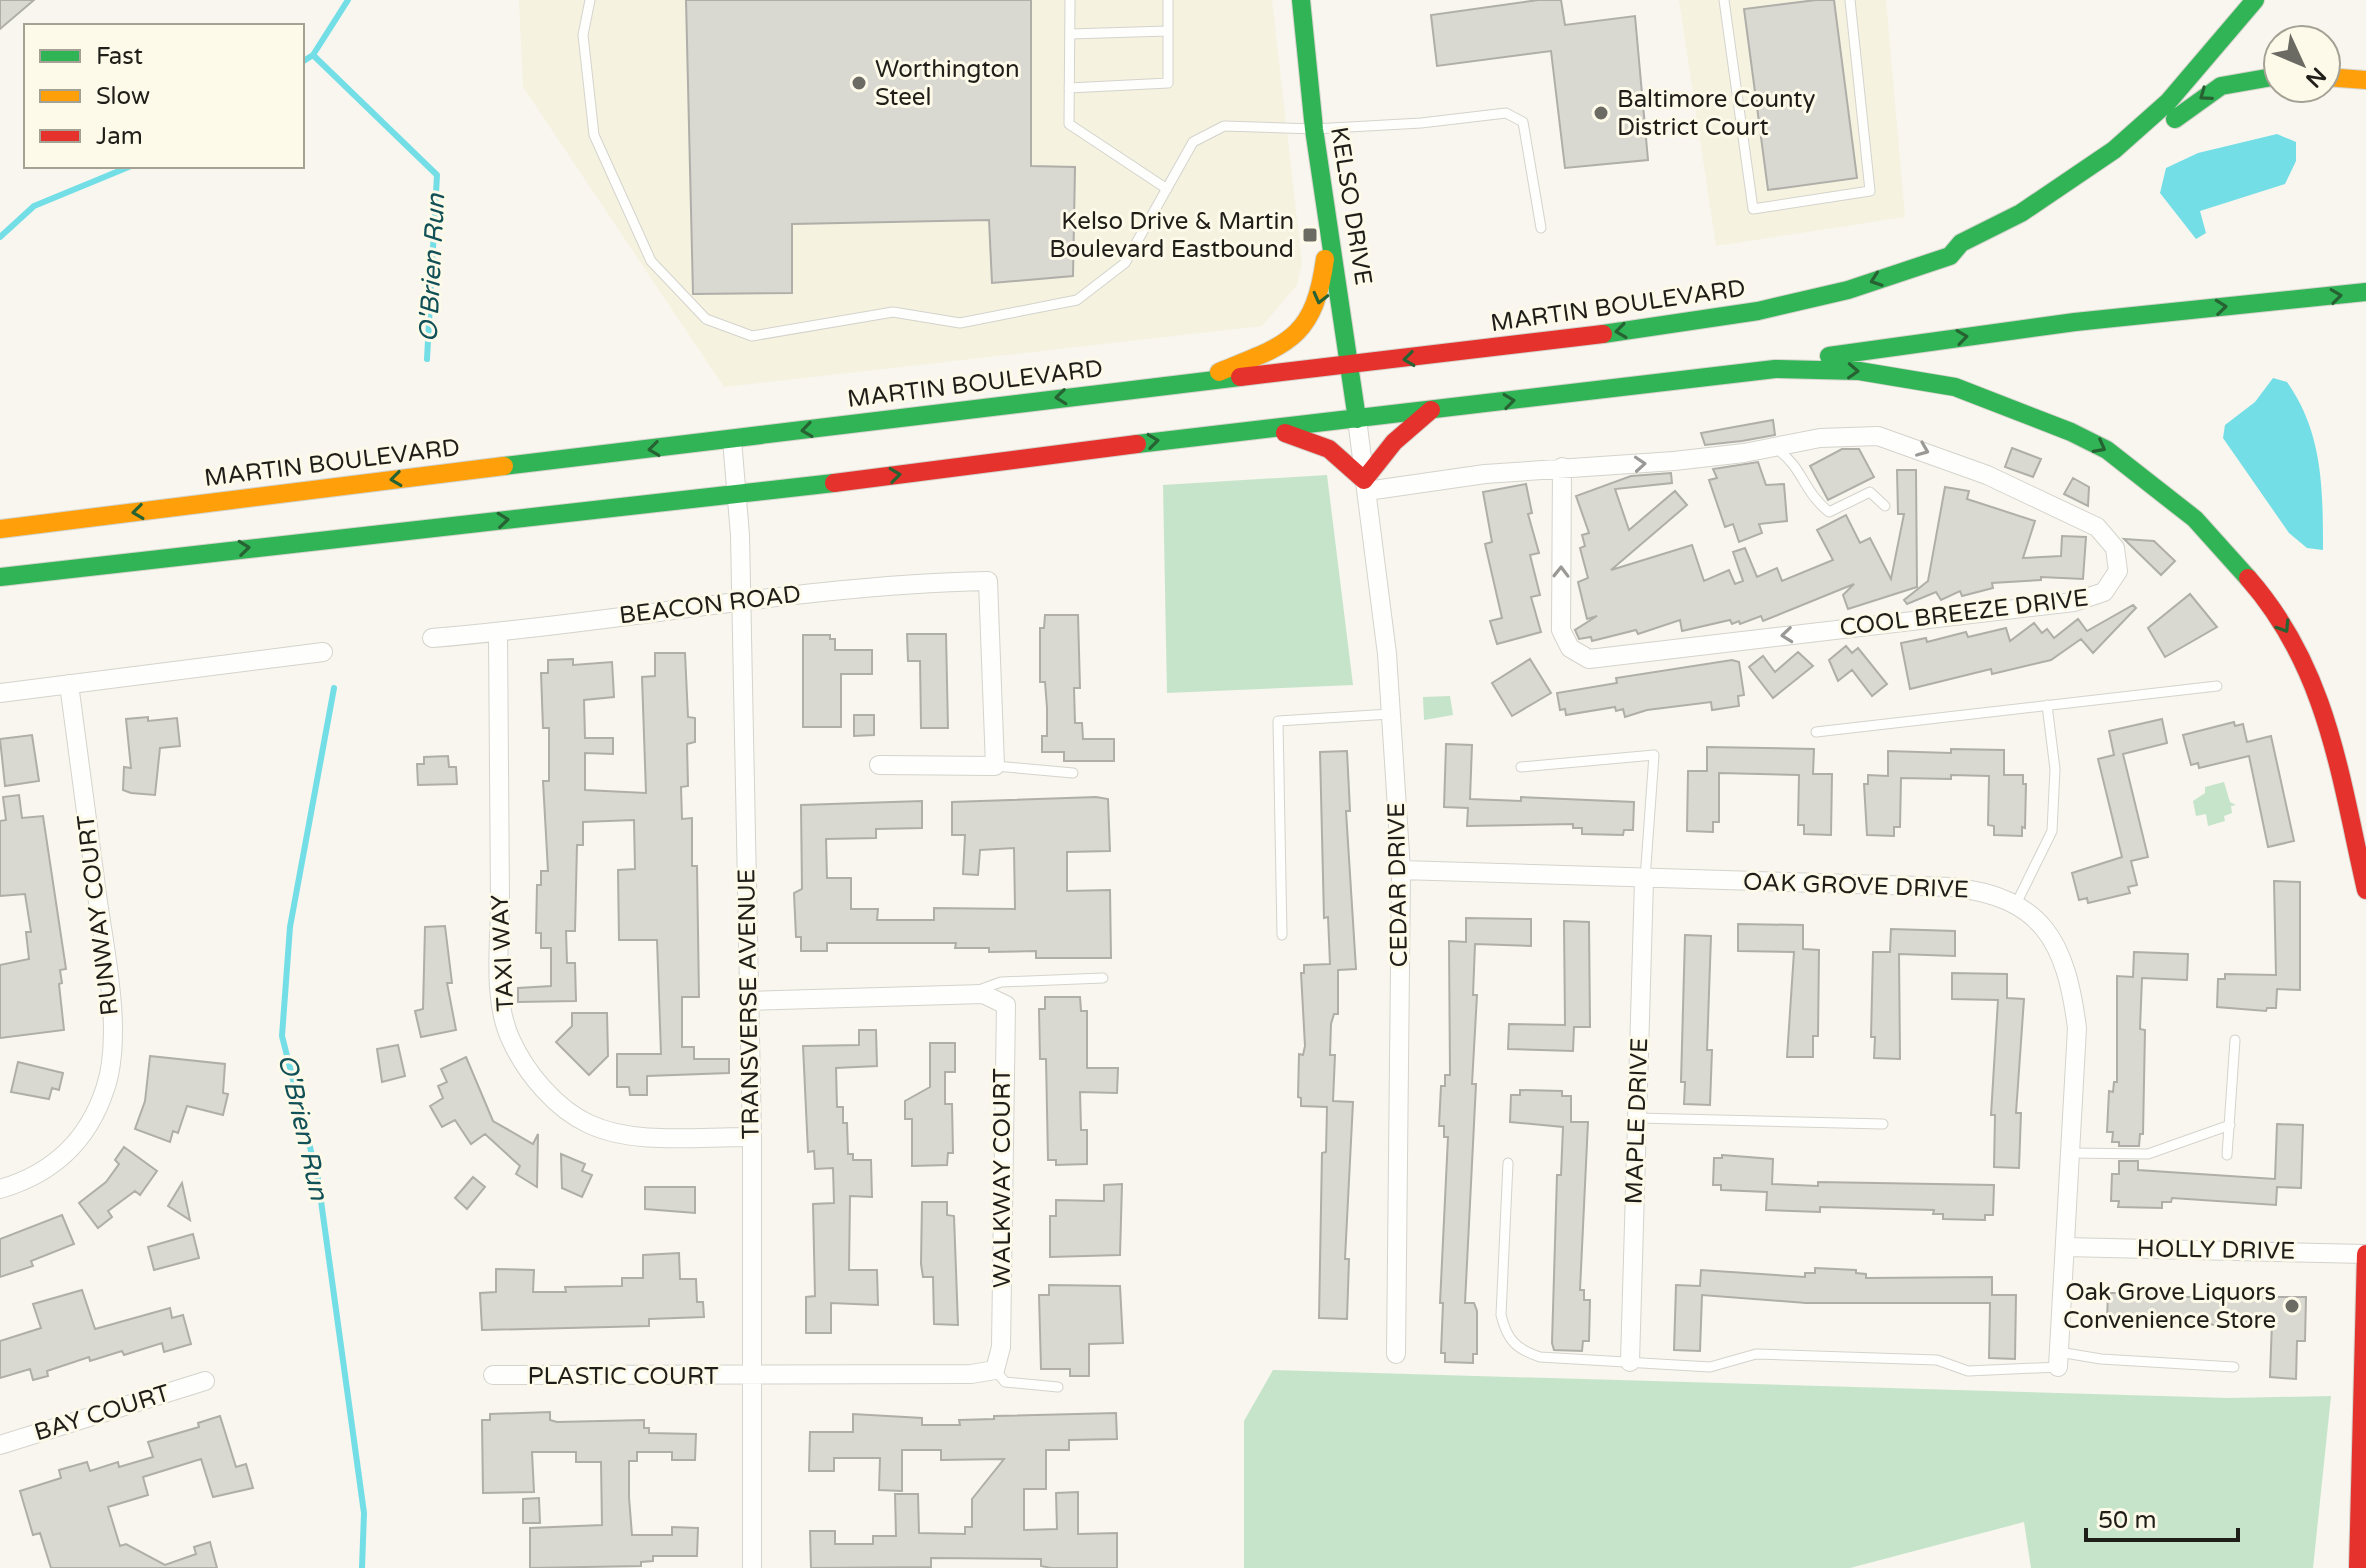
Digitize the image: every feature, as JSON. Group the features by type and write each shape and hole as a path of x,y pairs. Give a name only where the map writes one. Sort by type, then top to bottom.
{"main road":[{"name":"KELSO DRIVE","path":"1301,0 1314,129 1357,419"},
{"path":"1950,256 1961,243 2021,213 2114,150 2168,102 2255,0"},
{"path":"1950,256 2034,219 2080,191 2221,84 2234,79 2262,77"},
{"path":"2342,78 2366,80"},
{"path":"1194,382 1276,348 1307,326 1322,295 1329,221"},
{"name":"MARTIN BOULEVARD","path":"0,529 1194,382 1518,346 1758,311 1848,290 1950,256"},
{"path":"1775,369 1815,358 2075,322 2366,292"},
{"path":"0,577 736,496 1195,436 1775,369 1859,371 1955,387 2034,417 2107,450 2195,519 2266,599 2306,664 2322,702 2366,890"},
{"path":"1264,430 1300,435 1333,449 1366,486 1376,459 1392,441 1431,410"},
{"path":"2358,1568 2366,1254"}],"street":[{"name":"CEDAR DRIVE","path":"1357,419 1387,654 1401,870 1396,1354"},
{"name":"COOL BREEZE DRIVE","path":"1366,486 1562,467 1674,461 1855,434 1898,440 1987,475 2097,527 2115,548 2118,571 2104,592 2074,602 1589,659 1570,648 1561,630 1562,467"},
{"name":"TRANSVERSE AVENUE","path":"732,440 740,535 752,1137 752,1568"},
{"name":"BEACON ROAD","path":"432,638 498,633 740,599 988,581 995,766"},
{"name":"TAXI WAY","path":"498,633 500,954 502,1007 510,1039 550,1095 585,1122 603,1130 629,1135 752,1137"},
{"path":"0,693 323,652"},
{"name":"RUNWAY COURT","path":"0,1189 19,1184 64,1157 93,1119 107,1086 111,1036 107,960 69,684"},
{"path":"879,765 995,766"},
{"name":"OAK GROVE DRIVE","path":"1401,870 1644,880 1951,887 2002,896 2016,904 2050,936 2072,988 2077,1028 2058,1360"},
{"name":"MAPLE DRIVE","path":"1630,1362 1644,880"},
{"name":"WALKWAY COURT","path":"748,1001 983,994 1006,1005 1001,1347 995,1370"},
{"name":"HOLLY DRIVE","path":"2065,1247 2366,1254"},
{"path":"754,1376 971,1374 995,1370"},
{"name":"PLASTIC COURT","path":"493,1375 754,1376"},
{"name":"BAY COURT","path":"0,1445 205,1381"}],"lane":[{"path":"590,0 583,35 594,135 651,261 706,319 752,336 893,312 960,323 1077,300 1125,263 1193,142 1224,126 1314,129 1421,123 1506,113 1523,122 1541,228"},
{"path":"1070,0 1069,124 1167,189"},
{"path":"1069,88 1168,83 1168,0"},
{"path":"1724,0 1753,209 1870,191 1850,0"},
{"path":"1070,34 1168,31"},
{"path":"1774,447 1794,462 1810,497 1829,512 1870,492 1885,506"},
{"path":"1816,732 2217,686"},
{"path":"2016,904 2052,831 2055,769 2047,705"},
{"path":"1282,935 1278,721 1390,714"},
{"path":"1521,767 1654,755 1644,880"},
{"path":"995,766 1073,773"},
{"path":"964,995 1001,982 1103,978"},
{"path":"2227,1155 2235,1040"},
{"path":"1638,1118 1883,1124"},
{"path":"2071,1153 2148,1154 2230,1125"},
{"path":"1508,1163 1501,1315 1506,1334 1519,1350 1540,1357 1710,1367 1756,1354 1937,1360 1968,1371 2058,1360 2101,1359 2234,1367"},
{"path":"995,1370 1005,1382 1058,1387"}],"shaded area":[{"path":"519,0 1272,0 1302,263 1297,285 1262,326 724,387 523,87"},
{"path":"1679,0 1886,0 1905,217 1716,246"}],"green space":[{"path":"1327,475 1353,685 1167,693 1163,485"},
{"path":"1450,696 1453,715 1424,720 1423,697"},
{"path":"2224,782 2230,802 2236,805 2231,806 2232,813 2224,816 2225,821 2208,826 2206,814 2196,816 2193,801 2205,793 2205,787"},
{"path":"1273,1370 2229,1398 2331,1396 2313,1568 2031,1568 2024,1522 1850,1568 1244,1568 1244,1421"}],"water":[{"path":"2277,134 2296,142 2296,161 2285,184 2200,211 2206,233 2196,239 2160,193 2166,168 2198,153"},
{"path":"2273,378 2287,382 2299,401 2314,441 2321,483 2323,550 2307,548 2289,533 2223,438 2225,425 2255,402"}],"building":[{"path":"0,0 34,0 0,29"},
{"name":"Worthington Steel","path":"686,0 1031,0 1031,166 1075,167 1073,276 992,283 989,220 792,224 792,293 693,294"},
{"name":"Baltimore County District Court","path":"1538,0 1561,0 1565,25 1635,16 1648,160 1565,168 1551,51 1437,66 1431,15"},
{"path":"1834,0 1857,178 1768,190 1744,9"},
{"path":"1773,420 1775,435 1742,441 1705,445 1701,433"},
{"path":"2012,448 2041,459 2033,477 2005,467"},
{"path":"1842,449 1859,449 1874,477 1828,500 1810,466"},
{"path":"1758,462 1766,485 1784,484 1787,521 1759,524 1762,533 1739,542 1733,524 1725,527 1709,480 1717,478 1713,469"},
{"path":"1897,470 1916,470 1917,587 1848,609 1843,595 1854,584 1763,621 1761,616 1740,624 1739,621 1732,624 1730,620 1682,631 1680,620 1638,634 1636,630 1592,641 1591,637 1579,639 1575,630 1597,616 1587,619 1578,582 1588,578 1580,548 1585,546 1582,535 1589,533 1576,496 1631,476 1671,473 1672,483 1615,489 1629,530 1675,491 1687,505 1611,570 1692,545 1704,581 1729,570 1735,584 1743,581 1733,552 1745,548 1757,577 1777,568 1782,581 1833,560 1817,530 1846,515 1860,543 1870,538 1891,579 1904,514 1898,514"},
{"path":"2073,478 2089,487 2088,506 2064,494"},
{"path":"1526,484 1532,513 1528,514 1539,553 1530,555 1540,595 1531,597 1541,632 1497,644 1490,621 1502,618 1485,544 1492,542 1483,492"},
{"path":"1945,487 1969,491 1967,499 2035,521 2023,558 2061,556 2062,536 2086,537 2083,579 2041,577 2041,580 1992,583 1993,588 1962,596 1960,591 1941,600 1936,592 1907,604 1904,600 1928,581"},
{"path":"2124,539 2154,541 2175,561 2161,575"},
{"path":"2190,594 2217,627 2165,657 2148,628"},
{"path":"2133,605 2136,608 2093,653 2081,639 2051,660 1992,674 1991,669 1910,689 1901,643 1926,638 1927,642 1966,632 1968,637 2006,628 2010,641 2034,623 2042,633 2047,629 2054,638 2078,619 2087,631"},
{"path":"1045,615 1078,615 1080,688 1074,688 1075,723 1082,723 1083,739 1114,739 1114,761 1064,761 1064,752 1042,752 1042,736 1047,736 1047,708 1045,682 1040,682 1040,628 1044,628"},
{"path":"907,634 946,634 948,728 921,728 920,661 908,661"},
{"path":"803,635 830,635 830,639 835,639 835,650 872,650 872,674 841,674 841,727 803,727"},
{"path":"1846,646 1852,653 1858,648 1887,684 1872,696 1852,670 1838,681 1829,660"},
{"path":"1798,652 1813,666 1773,698 1749,667 1763,656 1775,672"},
{"path":"655,653 685,653 688,717 695,718 695,742 687,744 688,786 681,787 682,819 692,818 692,866 697,866 699,997 682,997 682,1047 694,1047 694,1059 729,1059 729,1073 647,1076 647,1095 630,1095 629,1087 617,1087 617,1054 661,1054 657,940 619,940 618,870 635,869 634,820 583,822 583,845 577,845 575,931 566,931 567,963 575,963 576,1001 518,1002 518,988 551,986 551,948 541,948 541,933 536,933 537,885 541,885 541,871 548,871 543,781 549,781 549,728 543,728 541,673 548,673 548,660 573,659 573,665 612,662 614,697 584,700 585,738 613,738 613,754 585,753 585,790 646,793 642,677 655,676"},
{"path":"1530,659 1551,693 1512,716 1492,683"},
{"path":"1732,660 1739,662 1744,695 1738,696 1739,706 1712,710 1711,702 1647,710 1625,717 1623,709 1616,711 1615,707 1566,715 1565,709 1560,710 1557,693 1617,683 1616,678"},
{"path":"854,715 874,715 874,735 854,736"},
{"path":"148,717 148,721 177,718 180,746 160,748 155,795 123,790 124,767 131,768 126,719"},
{"path":"2162,719 2167,743 2123,754 2148,857 2131,861 2137,885 2128,887 2130,893 2088,903 2087,898 2079,900 2072,873 2122,857 2098,759 2114,755 2109,731"},
{"path":"2234,722 2235,726 2243,724 2247,742 2271,736 2294,841 2268,847 2249,756 2199,768 2198,763 2191,765 2183,735"},
{"path":"32,735 39,781 5,786 0,739"},
{"path":"1446,744 1472,745 1470,799 1521,801 1521,797 1634,802 1633,830 1624,830 1623,835 1582,834 1582,828 1573,828 1573,824 1467,826 1468,808 1444,807"},
{"path":"1707,747 1814,749 1813,774 1832,774 1831,835 1804,834 1804,825 1798,825 1799,775 1719,773 1719,822 1713,822 1713,832 1687,831 1688,771 1707,771"},
{"path":"1951,749 2004,750 2004,775 2023,775 2023,784 2026,784 2022,836 1994,835 1994,826 1988,825 1989,776 1951,775 1951,779 1901,778 1900,827 1894,827 1894,836 1867,835 1864,784 1868,784 1868,775 1888,776 1888,751 1951,753"},
{"path":"1347,751 1350,811 1346,811 1356,969 1338,970 1338,1014 1334,1014 1331,1024 1330,1055 1335,1055 1333,1101 1353,1102 1345,1259 1349,1259 1347,1319 1319,1318 1322,1153 1326,1152 1327,1107 1301,1106 1301,1098 1298,1097 1299,1054 1303,1055 1305,1046 1301,973 1304,973 1304,965 1330,964 1328,917 1324,918 1320,752"},
{"path":"448,756 449,767 456,767 457,784 418,785 417,764 424,764 424,757"},
{"path":"19,795 22,818 43,816 66,969 60,970 62,983 59,984 64,1030 0,1038 0,965 29,959 26,932 31,932 25,894 0,896 0,821 6,820 3,797"},
{"path":"1108,799 1110,851 1067,852 1067,891 1110,890 1111,958 1036,958 1036,951 989,952 989,948 955,948 956,943 827,943 827,951 801,951 801,937 796,937 794,893 802,889 801,805 922,801 922,828 876,829 876,838 826,839 827,878 851,878 851,909 878,909 877,920 934,920 934,908 1015,909 1014,848 980,850 978,875 963,874 965,835 952,835 952,802"},
{"path":"2274,881 2300,882 2300,990 2277,989 2276,1008 2267,1008 2266,1011 2217,1007 2218,979 2225,979 2225,974 2276,975"},
{"path":"1466,918 1531,919 1531,946 1475,944 1473,995 1477,995 1472,1084 1476,1084 1465,1303 1474,1303 1477,1311 1477,1354 1473,1354 1473,1363 1445,1362 1445,1353 1441,1353 1443,1303 1440,1303 1448,1137 1444,1137 1444,1126 1439,1126 1441,1086 1445,1086 1445,1075 1450,1075 1449,941 1466,942"},
{"path":"1564,921 1589,922 1590,1027 1574,1027 1573,1051 1508,1049 1509,1024 1565,1025"},
{"path":"1738,924 1803,925 1803,949 1819,950 1818,1036 1813,1036 1813,1057 1787,1057 1794,952 1738,951"},
{"path":"445,926 452,983 447,983 456,1030 421,1037 415,1011 423,1009 425,927"},
{"path":"1891,929 1955,931 1955,956 1899,954 1900,1059 1874,1058 1875,1037 1871,1037 1873,952 1890,952"},
{"path":"1685,935 1711,936 1707,1050 1712,1050 1710,1105 1684,1104 1685,1082 1681,1082"},
{"path":"2134,952 2188,954 2187,980 2142,978 2140,1029 2145,1030 2143,1134 2140,1134 2139,1146 2119,1146 2119,1142 2112,1142 2113,1132 2107,1132 2109,1091 2113,1092 2114,1082 2117,1082 2117,976 2133,977"},
{"path":"1952,973 2007,974 2007,998 2024,999 2016,1113 2021,1113 2019,1168 1994,1167 1995,1115 1991,1115 1998,1000 1952,999"},
{"path":"1045,997 1080,997 1081,1011 1087,1011 1087,1068 1118,1068 1117,1093 1080,1092 1081,1130 1087,1130 1087,1164 1056,1165 1056,1160 1048,1160 1046,1059 1040,1059 1039,1009 1045,1009"},
{"path":"572,1013 607,1013 608,1056 589,1075 556,1042 572,1026"},
{"path":"859,1030 876,1030 877,1066 836,1068 837,1107 843,1107 843,1123 847,1123 848,1154 853,1154 853,1160 871,1160 872,1197 850,1196 849,1270 877,1270 878,1305 831,1303 831,1333 806,1333 806,1297 815,1296 813,1204 834,1203 833,1168 815,1169 814,1151 808,1152 803,1046 859,1045"},
{"path":"930,1043 955,1043 955,1072 945,1072 945,1104 952,1104 953,1153 948,1153 947,1165 912,1166 912,1119 905,1119 905,1101 930,1087"},
{"path":"398,1045 405,1076 382,1082 377,1049"},
{"path":"150,1056 225,1064 223,1093 228,1094 223,1115 187,1106 178,1133 173,1131 170,1142 135,1129 145,1101"},
{"path":"466,1057 493,1121 533,1144 538,1134 537,1187 516,1174 520,1166 485,1134 471,1144 455,1120 442,1127 430,1106 443,1098 438,1086 447,1082 441,1069"},
{"path":"18,1062 63,1073 59,1090 52,1088 49,1099 11,1092"},
{"path":"1520,1090 1562,1091 1562,1096 1571,1096 1571,1122 1588,1122 1580,1290 1584,1290 1584,1300 1590,1300 1589,1341 1583,1341 1582,1351 1554,1350 1552,1343 1557,1175 1561,1175 1563,1127 1510,1122 1511,1095 1520,1095"},
{"path":"2277,1124 2303,1125 2301,1188 2277,1187 2276,1205 2172,1198 2171,1202 2162,1202 2162,1208 2118,1207 2119,1201 2111,1201 2112,1174 2119,1174 2119,1161 2138,1161 2138,1170 2275,1179"},
{"path":"124,1147 157,1171 140,1195 135,1191 108,1211 112,1217 98,1228 79,1203 106,1182 119,1164 115,1160"},
{"path":"561,1154 585,1164 582,1171 592,1175 582,1197 562,1188"},
{"path":"1722,1155 1773,1159 1772,1184 1994,1185 1993,1215 1985,1215 1985,1220 1943,1219 1943,1214 1933,1214 1934,1210 1820,1207 1820,1212 1766,1210 1767,1192 1721,1190 1721,1185 1713,1185 1714,1158 1722,1158"},
{"path":"473,1177 485,1187 467,1209 455,1198"},
{"path":"182,1183 190,1220 168,1206"},
{"path":"1122,1184 1120,1255 1050,1257 1050,1216 1056,1216 1056,1200 1104,1201 1104,1185"},
{"path":"645,1187 695,1187 695,1213 645,1209"},
{"path":"922,1202 947,1202 947,1215 954,1216 958,1325 934,1324 933,1277 923,1277 921,1264"},
{"path":"62,1215 74,1244 31,1261 33,1266 0,1277 0,1239"},
{"path":"193,1234 199,1258 154,1270 148,1247"},
{"path":"679,1253 680,1279 696,1279 697,1302 703,1302 704,1317 649,1319 649,1326 482,1330 480,1293 496,1292 496,1269 534,1270 533,1292 566,1292 565,1287 622,1286 622,1278 643,1278 643,1255"},
{"path":"1815,1268 1856,1270 1856,1273 1866,1274 1866,1278 1992,1277 1992,1295 2016,1295 2015,1359 1989,1358 1990,1303 1806,1303 1702,1295 1700,1351 1674,1350 1676,1285 1700,1286 1701,1270 1805,1277 1805,1273 1815,1273"},
{"path":"1049,1285 1120,1286 1123,1343 1089,1344 1089,1376 1070,1376 1070,1369 1041,1369 1039,1295 1049,1295"},
{"path":"2117,1288 2159,1289 2159,1294 2168,1294 2168,1297 2306,1297 2305,1341 2297,1341 2296,1379 2270,1377 2272,1322 2221,1321 2221,1325 2107,1320 2108,1293 2117,1293"},
{"path":"82,1290 95,1329 170,1308 172,1318 183,1315 191,1344 164,1352 162,1343 124,1355 122,1351 90,1361 89,1357 47,1371 48,1376 33,1380 30,1369 0,1378 0,1341 41,1328 33,1304"},
{"path":"550,1412 550,1420 557,1422 644,1420 644,1428 649,1428 649,1433 696,1434 695,1460 672,1460 672,1452 637,1452 637,1461 629,1461 629,1497 632,1535 672,1535 672,1527 698,1528 697,1556 653,1556 653,1561 641,1562 641,1566 530,1568 530,1528 602,1525 601,1462 576,1462 576,1452 532,1452 534,1492 483,1493 482,1420 490,1420 490,1414"},
{"path":"1116,1413 1117,1439 1069,1440 1069,1450 1046,1450 1046,1489 1024,1489 1024,1530 1057,1529 1056,1493 1078,1492 1078,1534 1117,1533 1117,1568 1051,1568 1041,1566 1041,1559 931,1558 931,1567 811,1568 810,1531 835,1531 835,1544 873,1544 873,1536 896,1536 895,1494 918,1494 919,1533 965,1534 965,1527 972,1527 972,1499 1004,1459 941,1460 941,1450 902,1450 902,1491 879,1490 880,1458 834,1458 834,1471 809,1471 810,1432 853,1432 853,1414 922,1418 922,1425 960,1425 959,1420 994,1419 994,1416"},
{"path":"220,1416 236,1467 246,1464 253,1488 213,1497 201,1459 143,1477 148,1495 108,1507 120,1546 126,1544 165,1565 196,1554 194,1547 210,1542 217,1568 51,1568 40,1533 33,1535 20,1491 61,1478 59,1470 87,1462 90,1471 118,1462 119,1467 153,1457 148,1442 199,1427 198,1423"},
{"path":"539,1498 540,1523 523,1523 523,1499"}],"waterway":[{"name":"O'Brien Run","path":"348,0 313,55 437,175 427,359"},
{"path":"304,61 313,55"},
{"path":"0,237 34,206 126,168"},
{"name":"O'Brien Run","path":"334,688 290,927 282,1036 318,1179 364,1513 362,1568"}],"traffic: fast":[{"path":"1301,0 1314,129 1357,419"},
{"path":"1950,256 1961,243 2021,213 2114,150 2168,102 2255,0"},
{"path":"2175,119 2221,86 2262,79"},
{"path":"1603,334 1758,311 1848,290 1950,256"},
{"path":"1829,356 2075,322 2366,292"},
{"path":"1137,444 1775,369"},
{"path":"1775,369 1859,371 1955,387 2071,432 2107,450 2195,519 2248,578"},
{"path":"504,466 1240,377"},
{"path":"0,577 834,483"}],"traffic: slow":[{"path":"2342,78 2366,80"},
{"path":"1219,372 1263,354 1294,335 1314,306 1325,259"},
{"path":"0,529 504,466"}],"traffic: jam":[{"path":"1240,377 1603,334"},
{"path":"1285,433 1329,449 1364,480 1394,442 1431,410"},
{"path":"834,483 1137,444"},
{"path":"2248,578 2297,649 2314,687 2338,766 2366,890"},
{"path":"2358,1568 2366,1254"}],"place":[{"name":"Worthington Steel","path":"859,83"},
{"name":"Baltimore County District Court","path":"1601,113"},
{"name":"Kelso Drive & Martin Boulevard Eastbound","path":"1310,235"},
{"name":"Oak Grove Liquors Convenience Store","path":"2292,1306"}]}
